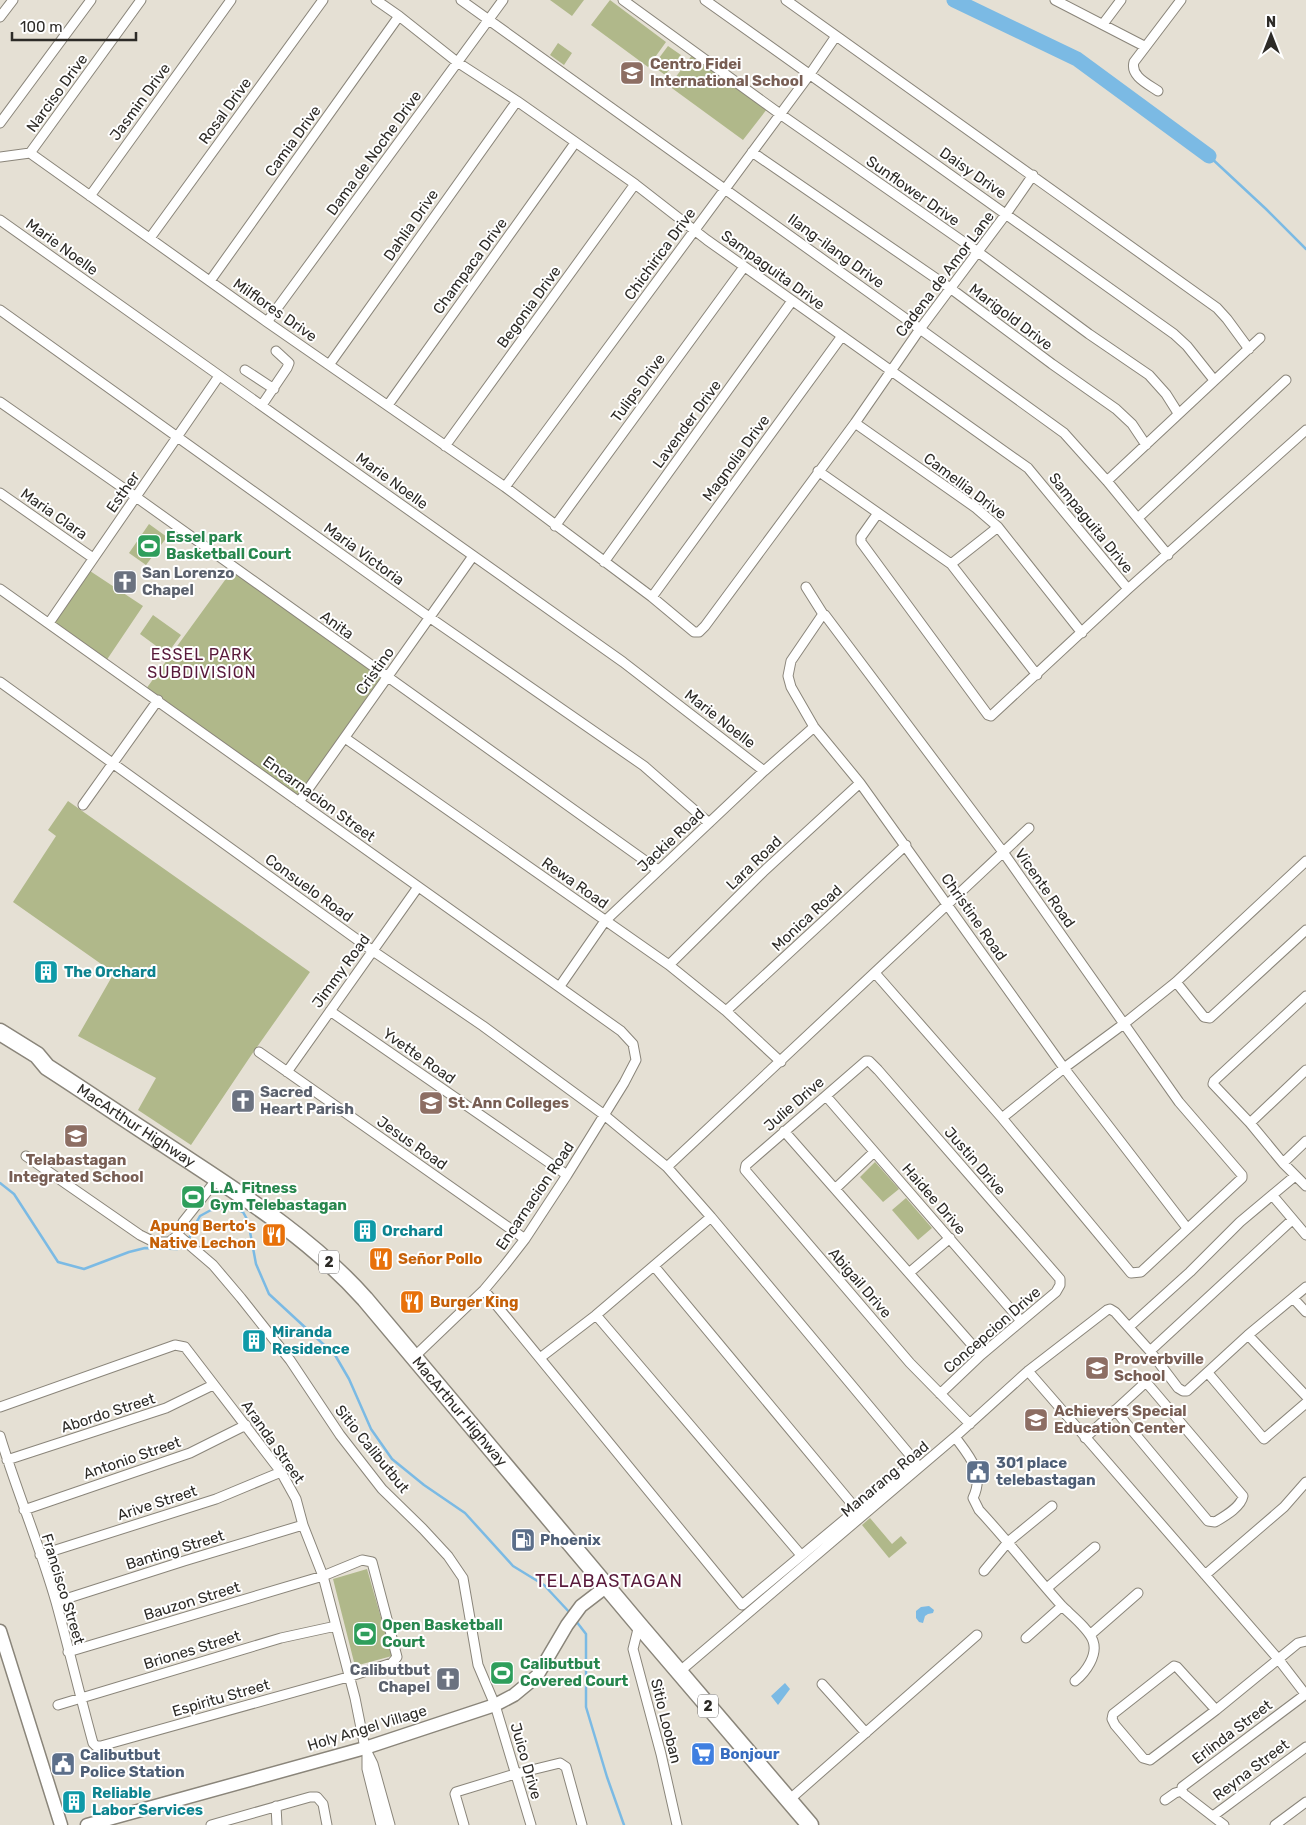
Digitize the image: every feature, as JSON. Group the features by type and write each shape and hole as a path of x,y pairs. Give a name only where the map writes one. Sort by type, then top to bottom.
{"highway":[{"name":"MacArthur Highway","path":"0,1032 37,1056 47,1067 266,1212 309,1244 356,1288 810,1825"},
{"name":"MacArthur Highway","path":"0,1043 34,1066 47,1067"}],"street":[{"path":"0,17 13,0"},
{"path":"0,123 91,0"},
{"name":"Narciso Drive","path":"30,153 141,0"},
{"name":"Jasmin Drive","path":"90,196 231,0"},
{"name":"Rosal Drive","path":"150,238 323,0"},
{"name":"Sampaguita Drive","path":"376,0 457,62 635,184 694,231 1028,468 1128,589"},
{"name":"Ilang-ilang Drive","path":"461,0 725,188 1064,434 1107,481 1168,555"},
{"name":"Dama de Noche Drive","path":"267,322 503,0"},
{"name":"Sunflower Drive","path":"623,0 780,114 978,252 1089,334 1149,375 1166,394 1178,413"},
{"name":"Daisy Drive","path":"705,0 1174,334 1188,346 1214,380"},
{"path":"786,0 1217,308 1227,318 1249,348"},
{"path":"1055,0 1144,46"},
{"path":"1103,24 1121,0"},
{"path":"1158,91 1134,71 1134,62 1144,46 1181,0"},
{"name":"Camia Drive","path":"210,281 399,16"},
{"name":"Chichirica Drive","path":"505,487 810,74 836,36"},
{"name":"Dahlia Drive","path":"329,365 516,101"},
{"name":"Champaca Drive","path":"388,405 575,143"},
{"name":"Marigold Drive","path":"752,152 950,288 1116,409 1132,424 1146,445"},
{"path":"0,157 30,153"},
{"name":"Milflores Drive","path":"30,153 267,322 505,487 652,597 694,632 700,632"},
{"name":"Cadena de Amor Lane","path":"700,632 855,423 920,329 1033,175"},
{"name":"Begonia Drive","path":"445,446 635,184"},
{"name":"Marie Noelle","path":"0,220 623,662 764,771"},
{"name":"Tulips Drive","path":"555,526 744,267"},
{"name":"Lavender Drive","path":"604,562 792,301"},
{"name":"Maria Victoria","path":"0,310 429,618 644,766 710,823"},
{"name":"Magnolia Drive","path":"652,597 842,336"},
{"path":"1107,481 1260,338"},
{"path":"262,405 287,368 288,363 276,351"},
{"path":"245,370 274,389"},
{"name":"Esther","path":"49,623 220,376"},
{"path":"1138,518 1286,380"},
{"name":"Anita","path":"0,402 658,870"},
{"name":"Camellia Drive","path":"855,423 976,508 998,527 1082,633"},
{"path":"878,513 861,537 861,542 988,715 993,715 1128,589 1306,430"},
{"path":"818,471 951,564 1037,674"},
{"name":"Maria Clara","path":"0,493 93,558"},
{"path":"951,564 998,527"},
{"name":"Cristino","path":"300,802 473,556"},
{"name":"Vicente Road","path":"806,587 823,614 1003,852 1179,1102 1242,1175 1242,1178 1187,1228"},
{"name":"Encarnacion Street","path":"0,589 622,1031"},
{"name":"Christine Road","path":"823,614 791,661 788,669 791,687 814,727 860,783 906,844 1064,1068 1187,1228"},
{"name":"Consuelo Road","path":"0,682 373,951 484,1026 604,1114 667,1167 915,1461 857,1510"},
{"path":"83,805 158,700"},
{"name":"Jackie Road","path":"560,986 605,921 764,771 814,727"},
{"name":"Rewa Road","path":"345,738 669,966 726,1011 780,1062"},
{"name":"Lara Road","path":"669,966 763,872 860,783"},
{"path":"667,1167 1029,828"},
{"name":"Monica Road","path":"726,1011 906,844"},
{"path":"1002,1118 1064,1068 1125,1024 1176,982 1306,862"},
{"name":"Jimmy Road","path":"288,1072 418,887"},
{"path":"1176,982 1204,1017 1210,1018 1306,930"},
{"path":"875,973 1002,1118 1131,1273 1141,1272 1187,1228"},
{"path":"1306,996 1213,1084 1250,1123 1282,1162 1306,1186"},
{"name":"Yvette Road","path":"330,1011 567,1175"},
{"name":"Encarnacion Road","path":"414,1357 484,1290 525,1239 567,1175 624,1083 636,1060 633,1044 622,1031"},
{"name":"Jesus Road","path":"259,1052 525,1239"},
{"name":"Justin Drive","path":"862,1063 869,1061 878,1070 1060,1279 1060,1285"},
{"name":"Julie Drive","path":"745,1167 862,1063"},
{"path":"1250,1123 1306,1070"},
{"name":"Haidee Drive","path":"826,1096 1021,1321"},
{"path":"784,1131 980,1355"},
{"path":"1282,1162 1306,1141"},
{"path":"835,1189 874,1152"},
{"path":"26,1156 140,1235 154,1242 169,1242 180,1237 184,1222 218,1179"},
{"name":"Abigail Drive","path":"745,1167 751,1178 910,1363 970,1424"},
{"path":"1295,1176 1240,1222 1190,1272 1129,1327 1178,1388 1183,1391 1187,1390 1208,1373 1248,1335 1306,1287"},
{"path":"1273,1196 1306,1235"},
{"path":"540,1358 596,1316 711,1217"},
{"path":"1150,1351 1292,1220"},
{"name":"Sitio Calibutbut","path":"180,1237 212,1265 241,1298 290,1360 340,1436 382,1489 423,1528 448,1556 463,1578 478,1665 495,1705"},
{"path":"909,1274 950,1238"},
{"path":"484,1290 742,1605 857,1510 654,1266"},
{"name":"Concepcion Drive","path":"940,1394 980,1355 1056,1292 1060,1285"},
{"path":"1293,1298 1306,1312"},
{"name":"Manarang Road","path":"679,1672 955,1437 1028,1371 1104,1312 1110,1309 1129,1327"},
{"path":"596,1316 801,1555"},
{"path":"1248,1335 1306,1396"},
{"name":"Aranda Street","path":"0,1407 175,1345 185,1347 281,1472 296,1499 303,1525 323,1576 355,1698 366,1751 367,1770 381,1825"},
{"path":"1028,1371 1279,1660 1306,1694"},
{"path":"1208,1373 1264,1439 1306,1403"},
{"path":"1085,1438 1115,1410 1145,1382 1149,1384 1243,1496 1242,1502 1215,1522 1208,1521 1115,1410"},
{"name":"Abordo Street","path":"7,1460 159,1411 214,1385"},
{"name":"Antonio Street","path":"24,1510 190,1452 246,1425"},
{"name":"Francisco Street","path":"0,1436 56,1602 93,1743 96,1746 101,1746"},
{"path":"955,1437 972,1460 979,1480 974,1502 979,1510 1062,1606 1090,1635 1093,1642 1092,1655 1086,1670 1075,1681"},
{"name":"Arive Street","path":"40,1555 216,1498 281,1472"},
{"path":"1205,1575 1284,1507 1306,1482"},
{"path":"984,1571 1008,1542 1052,1506"},
{"name":"Banting Street","path":"56,1602 303,1525"},
{"path":"1047,1588 1095,1546"},
{"name":"Bauzon Street","path":"68,1652 323,1576 362,1560 372,1562 397,1657 392,1663 348,1677"},
{"name":"Holy Angel Village","path":"87,1825 366,1751 495,1705 514,1695 537,1676 567,1625 581,1606 607,1586"},
{"path":"1090,1635 1138,1593"},
{"path":"1026,1638 1062,1606"},
{"name":"Sitio Looban","path":"639,1625 633,1649 661,1754 677,1825"},
{"name":"Briones Street","path":"58,1705 281,1638 336,1626"},
{"path":"0,1631 61,1825"},
{"path":"789,1800 977,1635"},
{"path":"1216,1710 1174,1666 1113,1714 1112,1719 1143,1758 1150,1760 1216,1710 1298,1643 1306,1641"},
{"name":"Espiritu Street","path":"101,1746 348,1677"},
{"path":"822,1684 866,1733"},
{"name":"Erlinda Street","path":"1165,1800 1175,1792 1183,1792 1182,1787 1306,1694"},
{"name":"Juico Drive","path":"495,1705 531,1825"},
{"name":"Reyna Street","path":"1213,1816 1306,1747"},
{"name":"Aranda Street","path":"366,1751 373,1764 390,1825"},
{"path":"464,1825 456,1792 558,1763 564,1765 582,1825"},
{"path":"1183,1792 1224,1825"},
{"path":"211,1825 310,1797 317,1797 323,1804 327,1825"},
{"path":"1275,1825 1306,1802"},
{"path":"276,1806 277,1825"}],"green space":[{"path":"550,0 584,0 572,16"},
{"path":"610,0 666,42 648,67 591,25"},
{"path":"558,43 572,53 564,65 550,55"},
{"path":"668,46 681,55 665,75 653,66"},
{"path":"693,54 767,109 743,140 669,86"},
{"path":"149,524 167,537 146,565 129,553"},
{"path":"87,569 143,606 106,661 50,623"},
{"path":"233,569 385,678 298,798 146,689"},
{"path":"153,615 181,635 167,654 140,634"},
{"path":"68,801 310,972 191,1145 138,1110 156,1078 78,1036 114,973 13,902 56,836 48,830"},
{"path":"875,1162 899,1189 883,1202 860,1177"},
{"path":"906,1198 932,1228 918,1240 892,1210"},
{"path":"870,1518 892,1544 901,1536 907,1543 889,1558 862,1525"},
{"path":"367,1569 392,1656 355,1666 333,1579"}],"water":[{"path":"929,1606 934,1610 933,1613 925,1616 923,1623 919,1622 916,1618 916,1611 921,1607"},
{"path":"785,1683 790,1689 778,1705 771,1696"}],"waterway":[{"path":"954,0 1077,59 1209,156"},
{"path":"1209,156 1306,249"},
{"path":"0,1183 14,1194 58,1262 84,1269 145,1248 177,1249 187,1245"},
{"path":"189,1240 191,1232 200,1216 211,1210 232,1207 243,1212 248,1221 256,1264 269,1294 335,1355 349,1379 371,1429 392,1459 424,1485 465,1513 513,1566 544,1585 571,1614"},
{"path":"576,1621 586,1634 586,1707 624,1825"}],"place":[{"name":"Centro Fidei International School","path":"632,73"},
{"name":"Essel park Basketball Court","path":"149,546"},
{"name":"San Lorenzo Chapel","path":"125,582"},
{"name":"The Orchard","path":"46,972"},
{"name":"Sacred Heart Parish","path":"243,1101"},
{"name":"St. Ann Colleges","path":"431,1103"},
{"name":"Telabastagan Integrated School","path":"76,1136"},
{"name":"L.A. Fitness Gym Telebastagan","path":"193,1197"},
{"name":"Orchard","path":"365,1231"},
{"name":"Apung Berto's Native Lechon","path":"274,1235"},
{"name":"Señor Pollo","path":"381,1259"},
{"name":"Burger King","path":"412,1302"},
{"name":"Miranda Residence","path":"254,1341"},
{"name":"Proverbville School","path":"1097,1368"},
{"name":"Achievers Special Education Center","path":"1036,1420"},
{"name":"301 place telebastagan","path":"978,1472"},
{"name":"Phoenix","path":"523,1540"},
{"name":"Open Basketball Court","path":"365,1634"},
{"name":"Calibutbut Covered Court","path":"502,1673"},
{"name":"Calibutbut Chapel","path":"448,1679"},
{"name":"Bonjour","path":"703,1754"},
{"name":"Calibutbut Police Station","path":"63,1764"},
{"name":"Reliable Labor Services","path":"74,1802"}],"district":[{"name":"ESSEL PARK SUBDIVISION","path":"202,663"},
{"name":"TELABASTAGAN","path":"609,1581"}]}
